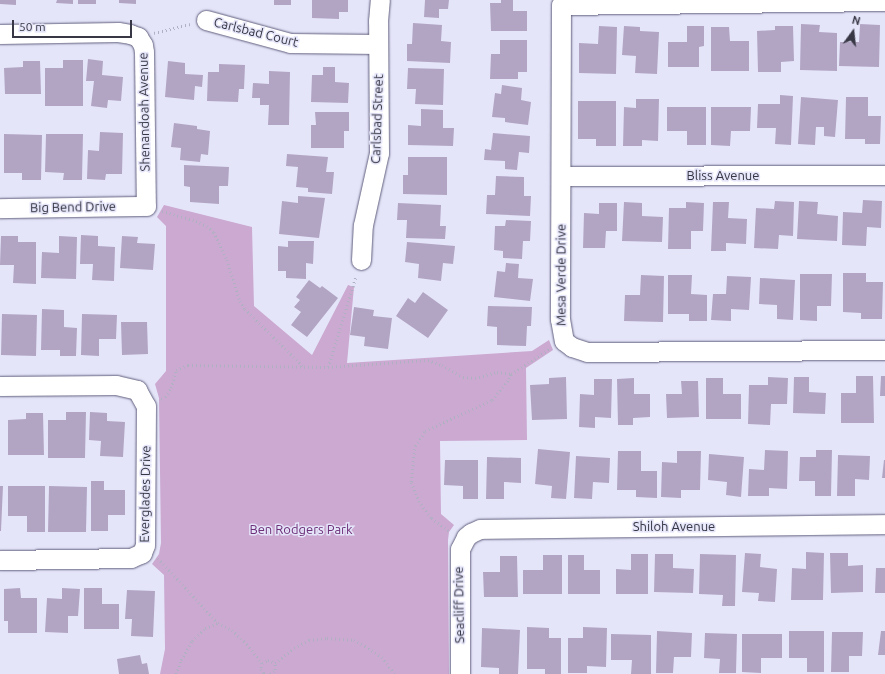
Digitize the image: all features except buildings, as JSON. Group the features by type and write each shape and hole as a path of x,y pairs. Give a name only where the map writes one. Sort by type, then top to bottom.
{"street":[{"name":"Carlsbad Street","path":"361,260 363,225 379,153 378,44 380,0"},
{"name":"Mesa Verde Drive","path":"885,1 561,5 560,319 564,341 587,352 885,350"},
{"name":"Carlsbad Court","path":"206,20 290,42 378,44"},
{"name":"Shenandoah Avenue","path":"0,34 118,32 138,37 143,45 144,52 146,206"},
{"name":"Bliss Avenue","path":"561,176 885,175"},
{"name":"Big Bend Drive","path":"0,208 146,206"},
{"name":"Everglades Drive","path":"0,386 116,385 137,390 146,406 145,544 142,553 131,558 0,560"},
{"name":"Shiloh Avenue","path":"466,537 480,528 491,527 885,524"},
{"name":"Seacliff Drive","path":"460,674 459,558 460,549 466,537"}],"path":[{"path":"138,37 206,20"},
{"path":"146,206 196,221 207,226 214,232 228,260 243,305 304,367"},
{"path":"328,367 361,260"},
{"path":"448,531 431,518 418,502 411,482 415,446 425,431 492,400 510,379 511,374 522,365 564,341"},
{"path":"146,406 165,397 170,388 176,370 182,366 188,365 328,367 428,360 442,365 464,377 475,378 497,372 511,374"},
{"path":"145,544 218,623 232,630 247,644 262,663 261,668 264,673 269,674 275,670 275,663"},
{"path":"176,674 181,660 192,641 205,628 218,623"},
{"path":"275,663 294,648 309,640 341,638 354,640 382,657 395,674"},
{"path":"262,663 268,660 275,663"}],"green space":[{"name":"Ben Rodgers Park","path":"164,205 252,227 254,306 312,355 348,285 354,287 347,363 532,351 549,340 553,350 526,368 527,440 440,441 441,514 454,525 449,532 448,540 449,674 160,674 165,649 164,575 152,564 159,554 161,543 159,398 155,384 166,371 166,226 157,217"}]}
